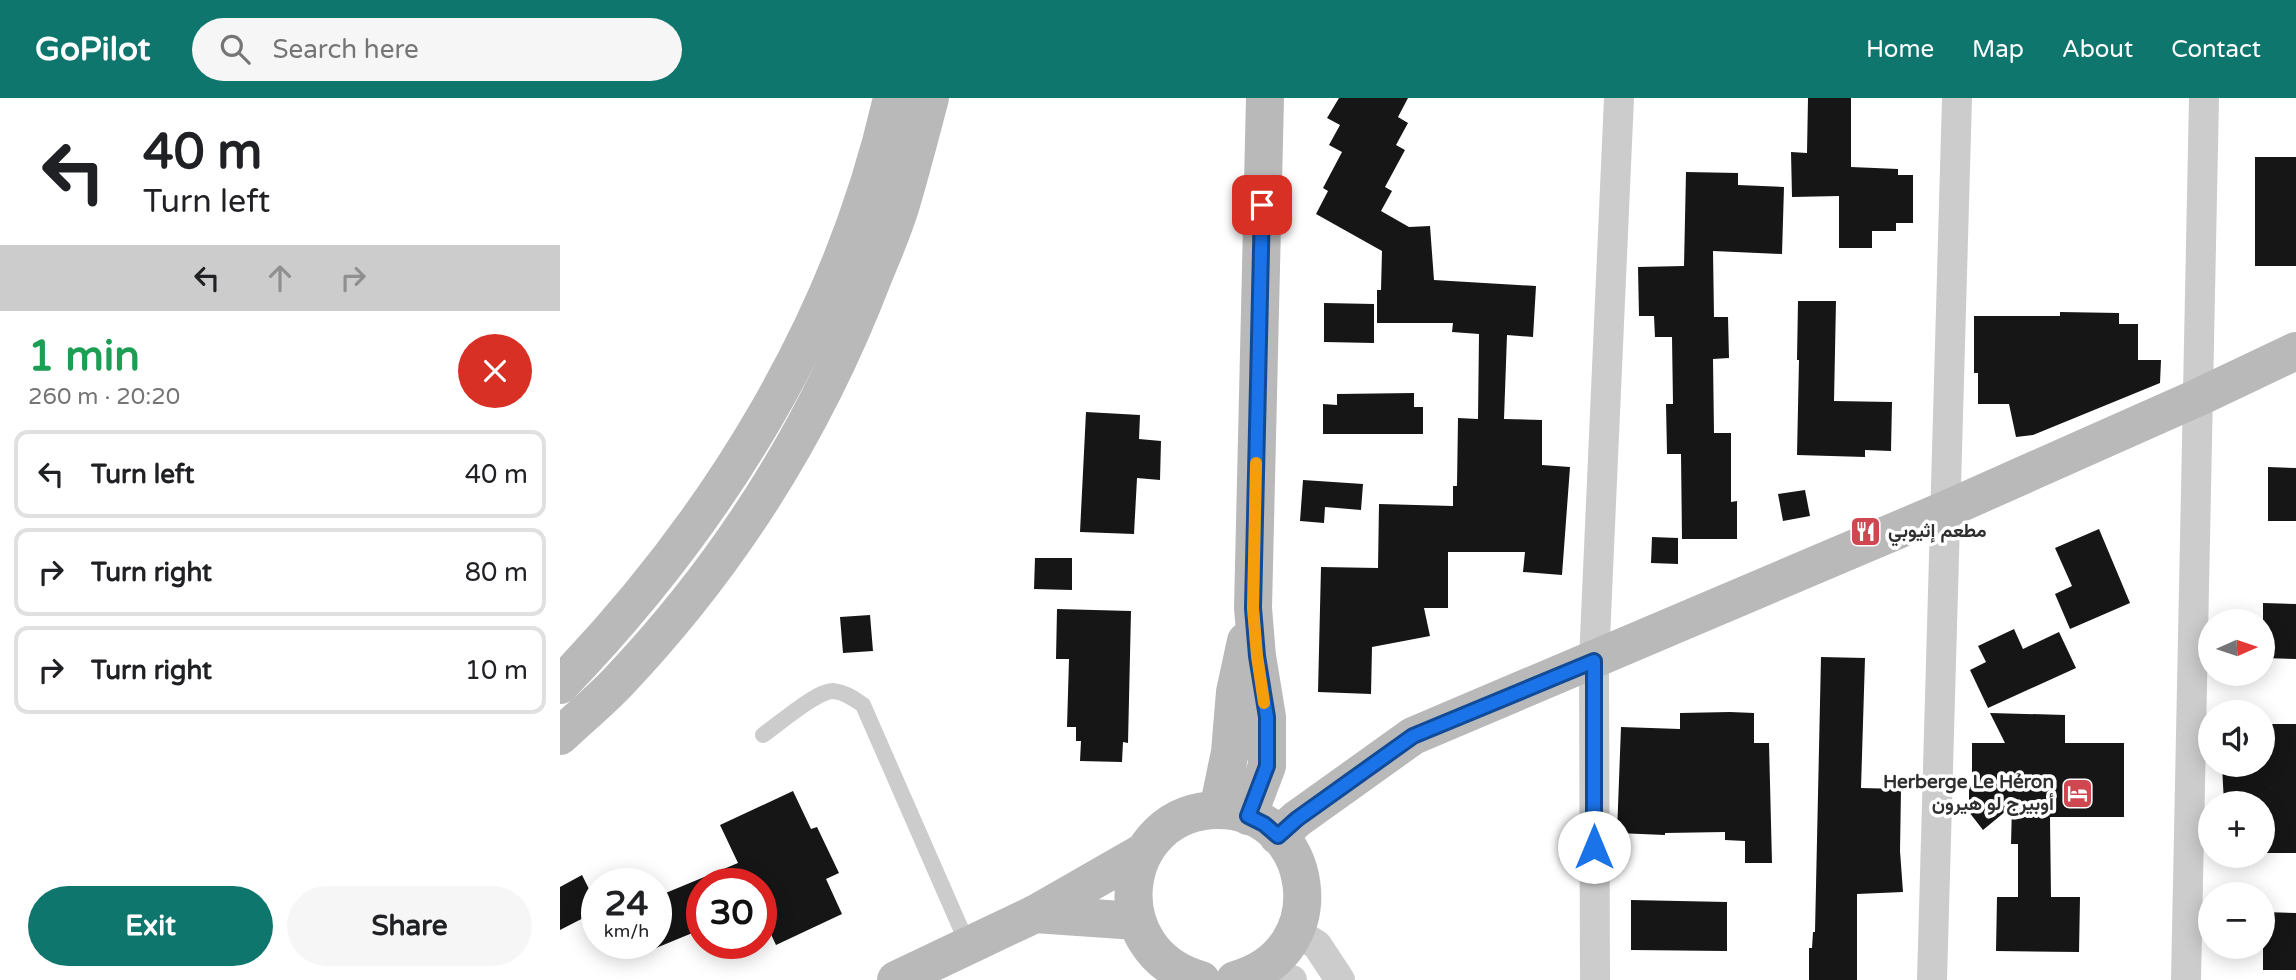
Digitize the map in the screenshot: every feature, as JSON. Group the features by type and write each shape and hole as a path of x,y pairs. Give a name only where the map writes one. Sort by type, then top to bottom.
{"street":[{"path":"560,685 660,571 707,507 779,392 811,333 855,226 892,98"},
{"path":"560,736 617,683 692,597 730,548 778,474 826,386 858,318 902,203 930,98"},
{"path":"1248,821 1267,766 1267,717 1257,656 1253,608 1265,98"},
{"path":"1595,980 1594,661 1619,98"},
{"path":"1931,980 1957,98"},
{"path":"2186,980 2204,98"},
{"path":"1201,980 1183,975 1162,962 1146,943 1136,921 1133,897 1136,873 1146,851 1159,834 1177,821 1197,813 1248,821 1297,819 1413,736 1945,510 2296,351"},
{"path":"660,571 692,597"},
{"path":"618,622 648,648"},
{"path":"1248,821 1293,856 1302,881 1303,907 1296,932 1280,956 1258,978"},
{"path":"896,980 1035,914 1146,851"},
{"path":"1035,914 1136,921"},
{"path":"1296,932 1317,945 1340,980"}],"lane":[{"path":"764,735 817,696 832,691 848,695 863,705 968,945"}],"building":[{"path":"1339,98 1408,98 1398,117 1408,123 1396,145 1405,150 1385,187 1392,191 1381,211 1409,227 1430,226 1434,280 1536,286 1533,337 1507,335 1504,419 1542,420 1542,465 1570,467 1562,575 1523,572 1525,552 1448,552 1448,608 1424,608 1430,636 1372,647 1371,694 1318,692 1321,567 1378,568 1379,504 1453,506 1453,486 1457,486 1458,418 1478,419 1479,334 1452,332 1453,323 1377,323 1377,290 1381,290 1382,251 1316,214 1328,191 1323,188 1342,152 1329,145 1340,125 1327,118"},
{"path":"1808,98 1851,98 1851,167 1898,169 1898,175 1913,175 1913,223 1896,223 1896,231 1872,231 1872,248 1839,248 1839,196 1792,197 1791,152 1807,153"},
{"path":"2255,157 2296,157 2296,266 2255,266"},
{"path":"1686,172 1738,173 1738,185 1784,187 1782,254 1713,251 1714,317 1728,317 1729,358 1713,359 1714,433 1731,433 1731,502 1737,501 1737,539 1682,539 1681,454 1667,454 1666,404 1673,404 1672,337 1655,337 1654,316 1639,316 1638,267 1684,266"},
{"path":"1798,301 1836,301 1834,401 1892,402 1891,451 1865,450 1865,457 1797,455"},
{"path":"1324,303 1374,304 1374,343 1324,342"},
{"path":"2060,312 2119,313 2119,324 2138,324 2138,360 2161,360 2160,383 2033,435 2016,437 2009,404 1978,404 1978,373 1974,373 1974,316 2060,316"},
{"path":"1414,393 1414,407 1423,407 1423,434 1323,434 1323,404 1337,405 1337,394"},
{"path":"1086,412 1140,415 1139,439 1161,441 1160,480 1137,478 1134,534 1080,532"},
{"path":"2268,467 2296,468 2296,521 2268,521"},
{"path":"1303,480 1363,484 1361,510 1325,507 1324,523 1300,521"},
{"path":"1805,490 1810,516 1783,521 1778,494"},
{"path":"2099,529 2130,603 2070,629 2055,594 2072,586 2055,548"},
{"path":"1652,537 1678,538 1678,564 1651,563"},
{"path":"1035,558 1072,558 1072,590 1034,589"},
{"path":"2263,603 2296,604 2296,659 2275,658 2275,609 2263,609"},
{"path":"1057,609 1131,611 1128,743 1123,742 1122,762 1080,761 1081,741 1076,741 1076,727 1067,727 1069,659 1056,659"},
{"path":"870,615 873,651 843,653 840,617"},
{"path":"2014,629 2023,649 2059,632 2076,668 1988,708 1970,670 1986,662 1978,646"},
{"path":"1821,657 1865,658 1861,788 1901,789 1900,851 1903,892 1857,894 1857,980 1809,980 1809,948 1812,948 1815,932"},
{"path":"1680,713 1754,713 1754,743 1769,743 1772,863 1745,863 1745,841 1725,840 1725,832 1665,835 1617,833 1621,727 1680,729"},
{"path":"1990,713 2065,715 2065,743 2124,743 2124,817 2050,817 2051,897 2080,897 2079,952 1996,951 1997,897 2018,897 2018,844 2011,844 2012,806 1983,830 1969,812 1972,743 2005,743"},
{"path":"2275,724 2296,724 2296,853 2275,853 2275,791 2223,791 2223,777 2275,777"},
{"path":"793,791 811,829 817,827 839,873 826,879 842,914 777,945 777,868 726,868 738,863 720,825"},
{"path":"581,876 581,919 560,930 560,887"},
{"path":"686,885 686,936 672,941 672,890"},
{"path":"1631,900 1727,902 1727,951 1631,950"},
{"path":"2275,912 2296,913 2296,970 2263,970 2263,959 2275,959"}],"slow traffic":[{"path":"1256,463 1253,608 1264,703"}],"place":[{"name":"مطعم إثيوبي","path":"1865,531"},
{"name":"Herberge Le Héron أوبيرج لو هيرون","path":"2077,793"}],"route":[{"path":"1262,205 1253,608 1257,656 1267,717 1267,766 1248,816 1264,824 1278,836 1297,819 1413,736 1594,661 1594,847"}]}
